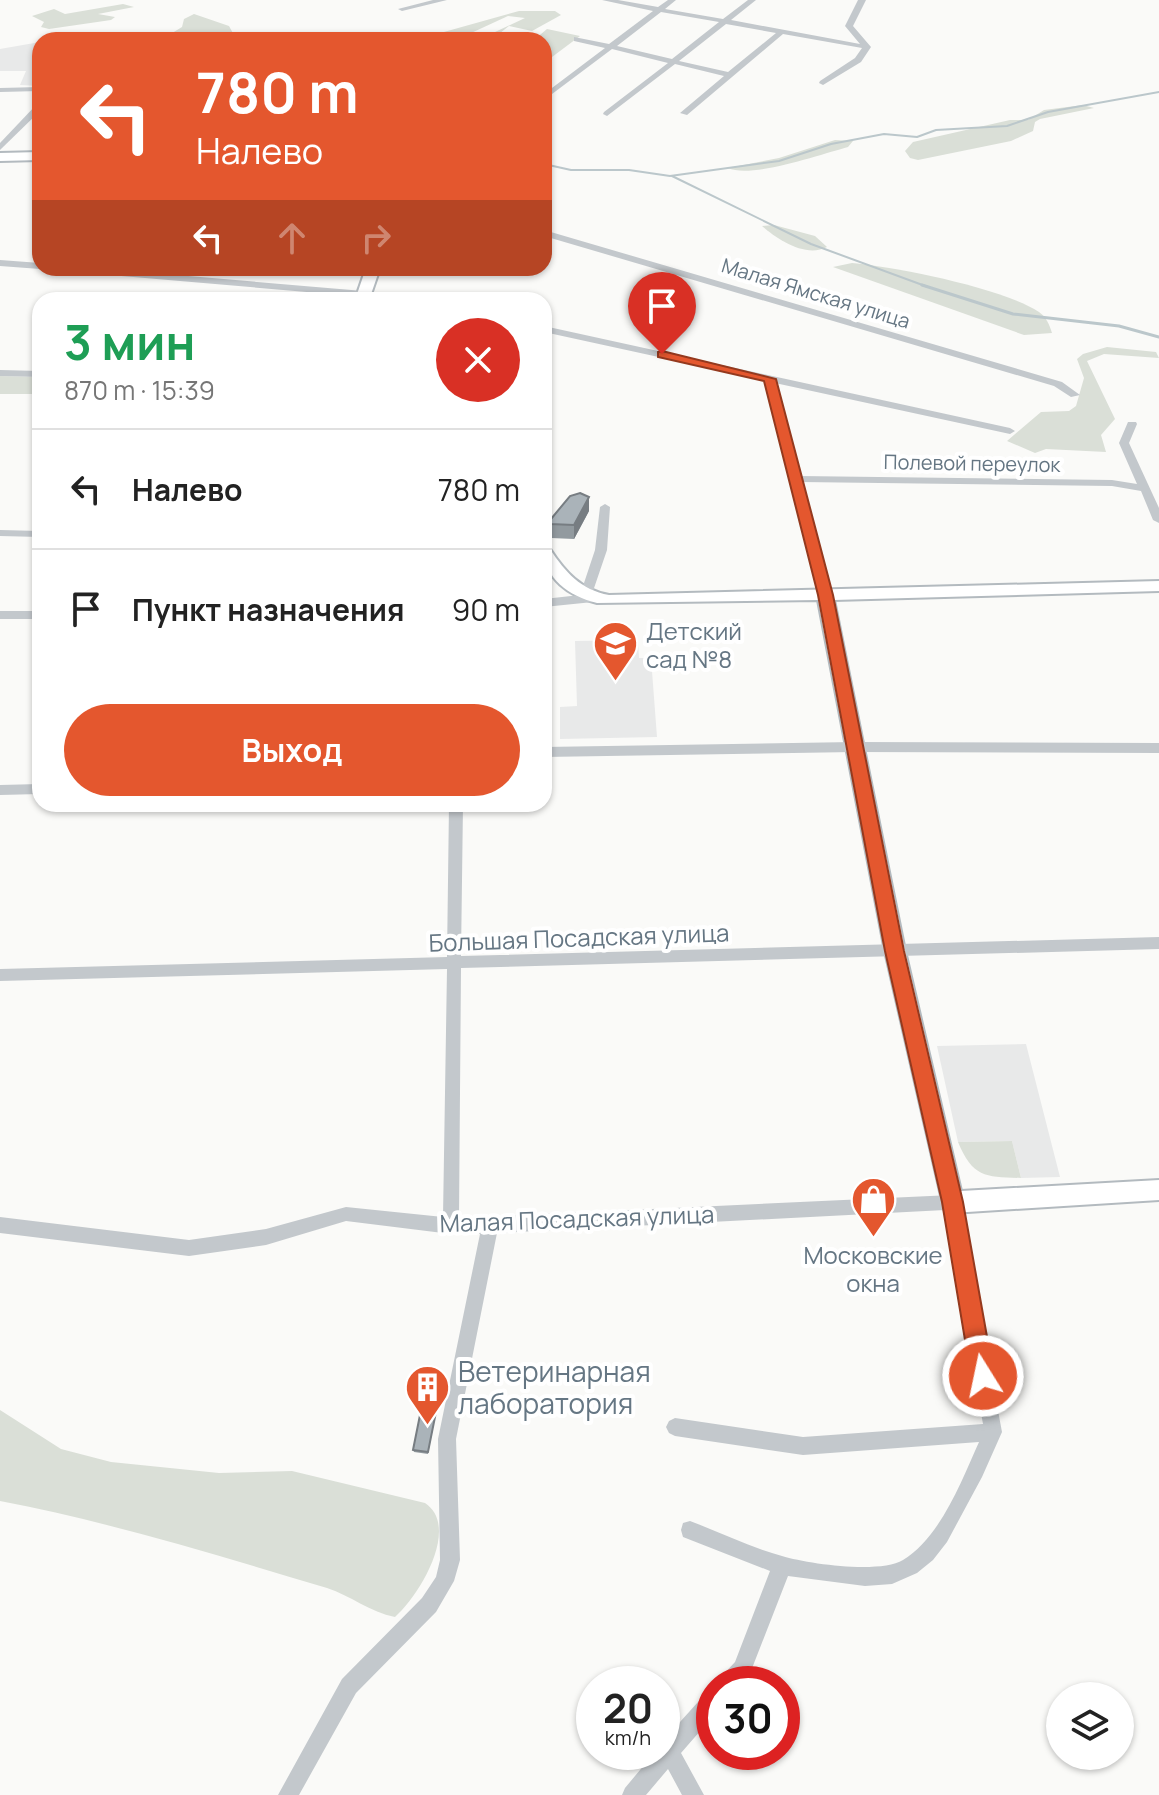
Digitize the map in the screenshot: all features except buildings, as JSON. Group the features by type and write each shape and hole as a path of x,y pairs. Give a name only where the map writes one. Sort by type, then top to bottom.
{"main road":[{"path":"0,157 32,156"},
{"path":"552,565 562,580 590,596 621,601 1159,586"},
{"path":"825,595 895,951 952,1202"},
{"name":"Малая Посадская улица","path":"952,1202 1159,1190"}],"street":[{"path":"402,9 443,0"},
{"path":"606,0 867,47"},
{"path":"552,92 672,0"},
{"path":"607,114 752,0"},
{"path":"862,0 849,26 867,47"},
{"path":"684,113 780,33"},
{"path":"577,39 730,75"},
{"path":"823,83 844,71 867,47"},
{"path":"0,90 32,89"},
{"path":"0,148 32,114"},
{"name":"Малая Ямская улица","path":"552,235 1058,384 1075,395"},
{"path":"0,263 32,265"},
{"path":"146,276 311,292"},
{"path":"552,331 1010,431"},
{"path":"0,373 32,374"},
{"path":"769,379 825,595"},
{"path":"1132,424 1124,443 1159,520"},
{"name":"Полевой переулок","path":"797,479 1112,483 1146,489"},
{"path":"552,602 590,596 601,550 605,507"},
{"path":"0,533 32,534"},
{"path":"0,615 32,615"},
{"path":"552,752 854,747 1159,748"},
{"path":"0,790 32,790"},
{"path":"451,1226 456,812"},
{"name":"Большая Посадская улица","path":"0,975 1159,943"},
{"path":"690,1530 782,1566 859,1576 895,1573 924,1556 951,1520 993,1432 952,1202"},
{"name":"Малая Посадская улица","path":"0,1225 189,1248 266,1237 346,1214 451,1226 490,1226 952,1202"},
{"path":"288,1795 349,1686 429,1605 444,1581 450,1560 447,1439 490,1226"},
{"path":"675,1427 803,1446 993,1432"},
{"path":"743,1666 782,1566"},
{"path":"680,1737 696,1719"},
{"path":"632,1795 652,1770"},
{"path":"680,1770 694,1795"}],"shaded area":[{"path":"123,4 134,7 98,14 115,17 111,20 49,29 41,27 44,22 32,16 54,9 65,14"},
{"path":"519,11 555,11 561,15 532,31 509,26 501,32 495,32 525,18 508,16 473,32 444,32"},
{"path":"194,14 229,26 232,32 174,32 182,27 184,19"},
{"path":"547,29 580,36 552,57 552,32 543,32"},
{"path":"32,43 32,86 20,85 26,71 0,71 0,49"},
{"path":"1083,105 1094,108 1040,119 1035,122 1033,131 1011,141 918,160 910,158 905,151 913,142 1010,120 1028,120 1044,110"},
{"path":"835,140 853,141 848,147 769,168 739,171 728,168 779,158"},
{"path":"774,225 815,236 827,247 810,250 793,246 762,226"},
{"path":"852,263 921,274 1000,295 1039,312 1052,333 1024,335 833,267"},
{"path":"1107,347 1156,352 1159,358 1104,354 1087,361 1115,419 1101,435 1106,452 1046,449 1035,453 1007,441 1041,412 1069,411 1076,406 1084,378 1077,359 1083,354"},
{"path":"0,376 32,377 32,394 0,394"},
{"name":"Детский сад №8","path":"638,640 639,658 651,658 657,737 560,739 560,707 577,706 575,641"},
{"path":"1026,1044 1060,1177 1021,1178 1012,1141 958,1142 937,1046"},
{"path":"1012,1141 1021,1178 990,1176 975,1169 958,1142"},
{"path":"0,1410 61,1449 111,1462 219,1473 292,1471 425,1503 435,1514 439,1528 438,1544 425,1578 395,1617 327,1588 246,1564 124,1529 0,1501"}],"waterway":[{"path":"552,166 571,170 629,170 670,176 779,161 831,144 884,134 917,137 936,130 1007,126 1048,112 1159,92"},
{"path":"672,176 811,244 926,286"},
{"path":"922,285 926,286"},
{"path":"926,286 1013,314 1119,326 1159,337"}],"place":[{"name":"Детский сад №8","path":"615,683"},
{"name":"Московские окна","path":"873,1239"},
{"name":"Ветеринарная лаборатория","path":"427,1426"}],"route":[{"path":"662,354 769,379 825,595 895,951 952,1202 983,1376"}]}
